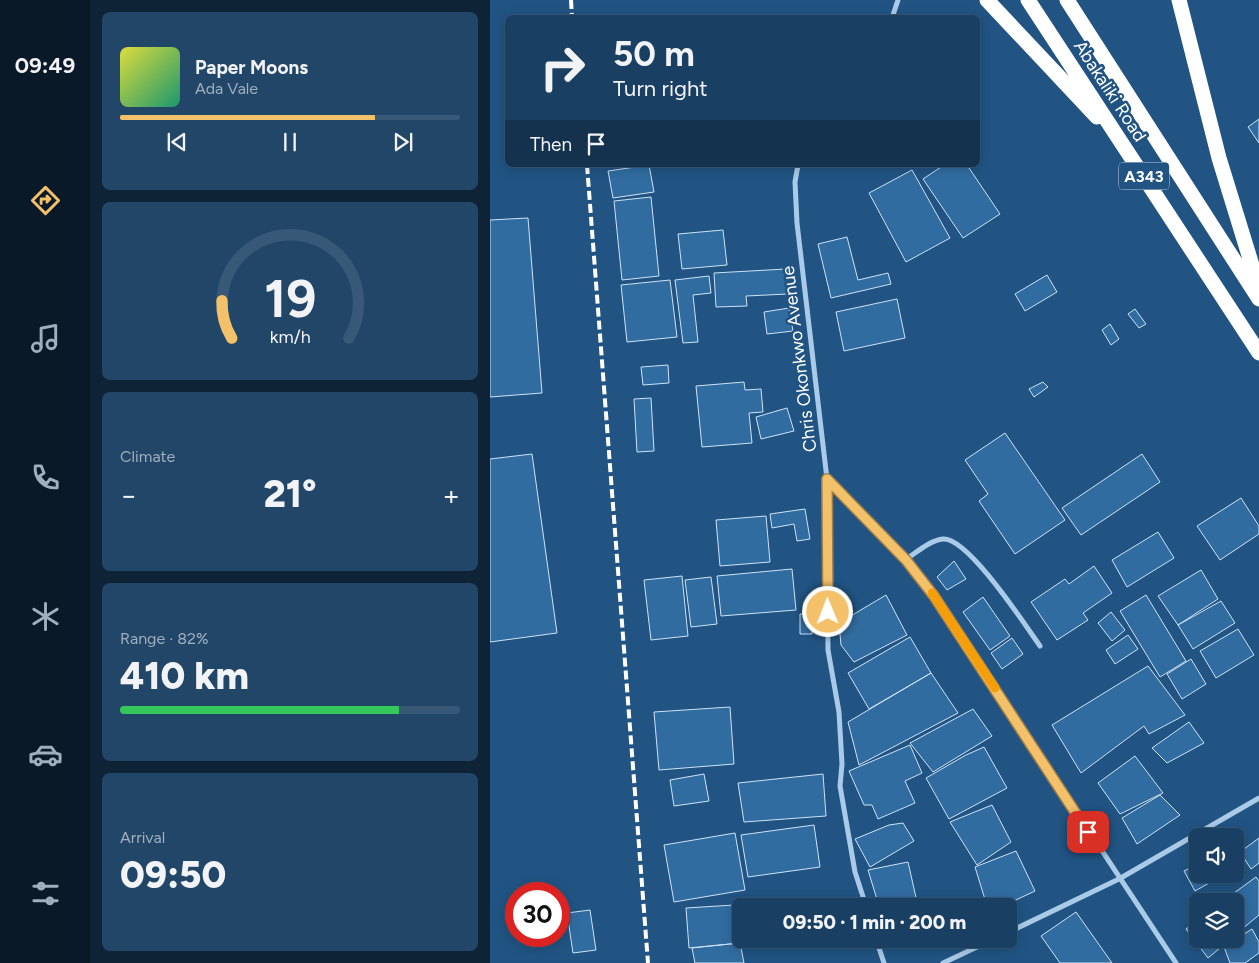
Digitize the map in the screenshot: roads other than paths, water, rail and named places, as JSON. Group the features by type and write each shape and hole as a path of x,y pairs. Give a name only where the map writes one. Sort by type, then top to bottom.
{"highway":[{"path":"987,0 1126,148"},
{"name":"Abakaliki Road","path":"1028,0 1259,353"},
{"name":"Abakaliki Road","path":"1067,0 1259,299"},
{"path":"1180,0 1219,158 1259,288"}],"street":[{"path":"893,15 898,0"},
{"name":"Chris Okonkwo Avenue","path":"798,167 795,182 797,223 827,479 828,650 839,712 842,764 840,786 855,872 863,898"},
{"path":"827,479 906,560 955,626 1119,879 1176,963"},
{"path":"906,560 936,541 943,539 957,543 965,549 998,588 1040,646"},
{"path":"1017,928 1119,879 1259,798"},
{"path":"879,948 884,963"},
{"path":"943,963 975,948"}],"railway":[{"path":"571,0 572,15"},
{"path":"587,167 648,963"}]}
